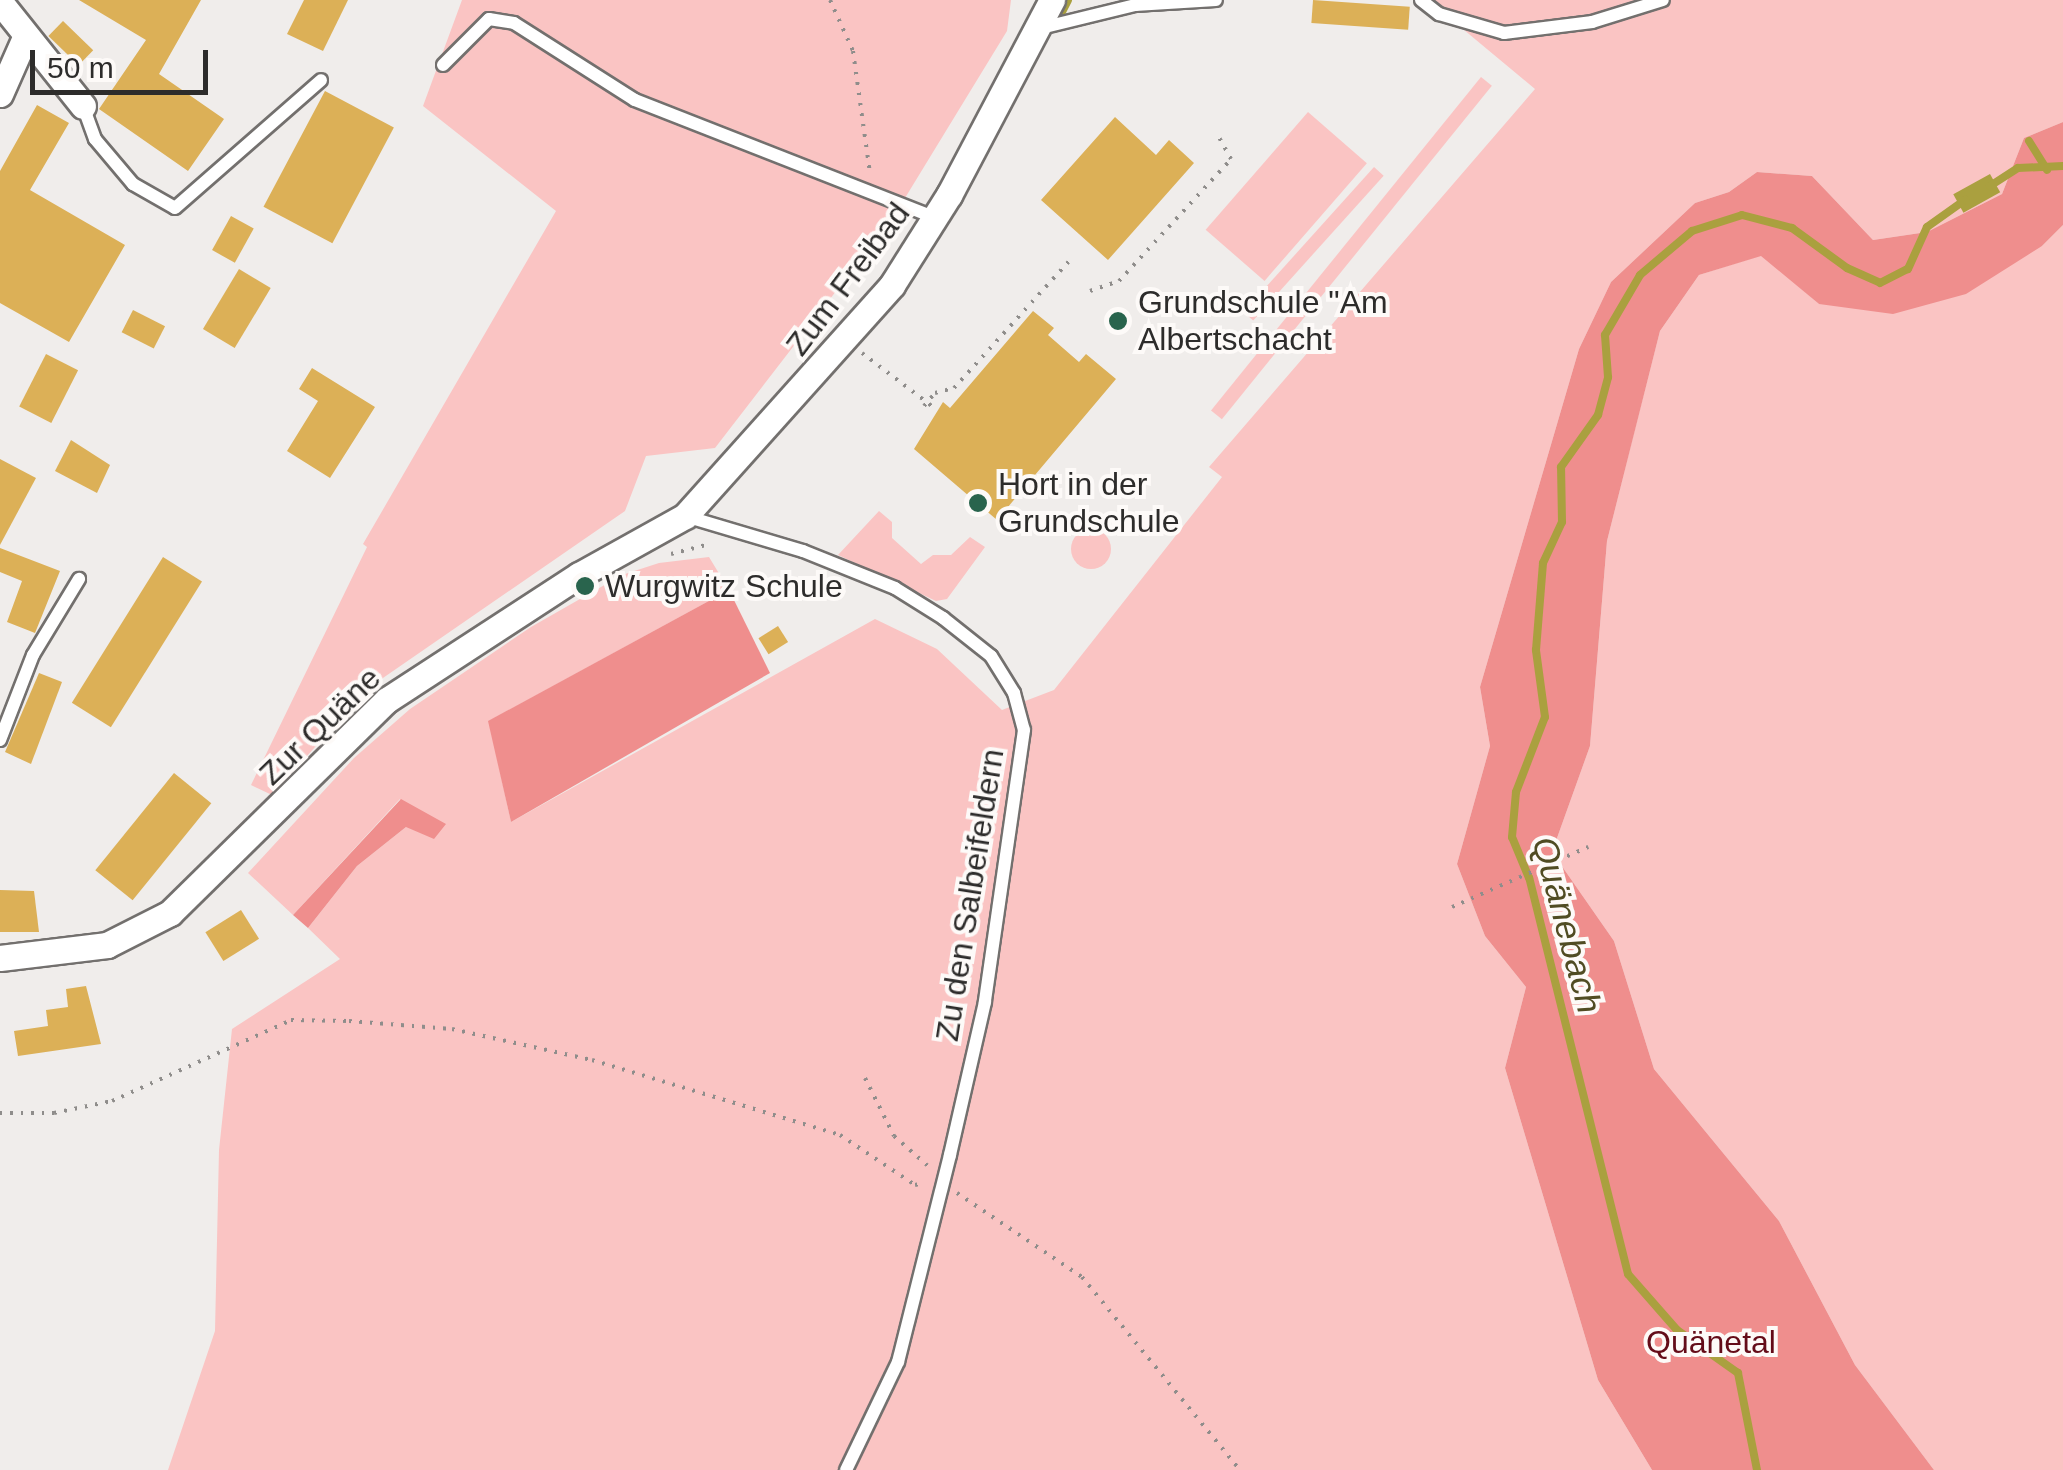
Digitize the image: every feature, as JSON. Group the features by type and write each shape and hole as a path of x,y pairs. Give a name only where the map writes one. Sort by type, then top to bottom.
{"street":[{"name":"Zum Freibad","path":"685,516 848,338 936,218 1052,0"},
{"path":"0,2 83,106"},
{"path":"0,94 26,34"},
{"name":"Zur Quäne","path":"0,958 108,945 170,913 254,838 386,700 579,575 685,516"}],"lane":[{"path":"1040,28 1135,6 1216,0"},
{"path":"1421,0 1477,30 1504,33 1592,22 1663,0"},
{"path":"443,65 489,20 514,23 635,100 936,218"},
{"path":"83,106 95,139 133,184 175,208 321,80"},
{"name":"Zu den Salbeifeldern","path":"685,516 803,551 895,588 992,656 1014,694 1024,730 985,1002 944,1180 898,1362 846,1470"},
{"path":"0,740 33,655 78,579"}],"path":[{"path":"830,0 854,51 872,190"},
{"path":"1090,291 1119,281 1231,159 1217,134"},
{"path":"924,406 935,393 954,388 1072,258"},
{"path":"864,354 924,406 937,410"},
{"path":"1452,906 1588,847"},
{"path":"0,1113 54,1113 112,1101 290,1020 350,1021 452,1029 592,1060 840,1136 915,1185 944,1180"},
{"path":"864,1078 894,1136 944,1180 1082,1277 1240,1470"}],"shaded area":[{"path":"462,0 1011,0 1007,31 894,216 715,448 646,456 625,511 367,689 272,795 251,785 367,547 363,544 556,211 423,106"},
{"path":"1428,0 2063,0 2063,122 2024,138 2002,194 1927,232 1873,240 1812,176 1757,172 1729,192 1695,203 1611,282 1579,349 1480,687 1490,746 1457,864 1485,936 1526,987 1505,1068 1598,1380 1652,1470 168,1470 215,1331 219,1150 232,1029 340,959 308,928 357,866 406,827 400,799 293,915 248,873 354,758 410,709 531,627 622,575 659,563 709,557 729,590 489,721 511,822 875,619 937,649 1002,710 1054,690 1222,477 1209,467 1535,89"},
{"path":"1481,77 1492,86 1222,419 1211,410"},
{"path":"1308,112 1367,163 1265,281 1206,230"},
{"path":"1374,167 1384,176 1253,321 1244,312"},
{"path":"1990,174 2000,192 1963,213 1953,194"},
{"path":"2063,225 2063,1470 1934,1470 1855,1365 1779,1221 1654,1069 1614,941 1552,852 1590,746 1607,541 1636,425 1660,331 1699,275 1762,255 1819,304 2042,246"},
{"path":"879,511 892,522 892,538 921,564 933,555 951,555 970,537 985,547 947,599 936,601 838,555"},
{"path":"1091,529 1105,535 1111,549 1105,563 1091,569 1077,563 1071,549 1077,535"}],"green space":[{"name":"Quänetal","path":"2063,122 2063,225 2042,246 1966,294 1893,314 1819,304 1761,256 1699,275 1660,331 1607,541 1590,746 1552,852 1614,941 1654,1069 1779,1221 1855,1365 1934,1470 1652,1470 1598,1380 1505,1068 1526,987 1485,936 1457,864 1490,746 1480,687 1579,349 1611,282 1695,203 1729,192 1757,172 1812,176 1873,240 1927,232 2002,194 2024,138"},
{"path":"729,590 770,673 511,822 488,721"},
{"path":"401,799 446,824 434,839 406,827 357,866 308,928 293,915"}],"building":[{"path":"79,0 201,0 159,74 224,119 188,171 99,109 146,40"},
{"path":"304,0 348,0 323,51 287,34"},
{"path":"1313,0 1410,7 1408,30 1311,23"},
{"path":"63,21 93,50 79,65 48,36"},
{"path":"325,91 394,128 332,243 263,207"},
{"path":"37,105 69,123 30,190 125,245 69,342 0,303 0,171"},
{"path":"1115,117 1156,155 1169,140 1194,163 1108,260 1041,200"},
{"path":"231,216 254,229 235,263 212,250"},
{"path":"239,269 271,288 235,348 203,329"},
{"path":"133,310 165,326 154,349 122,332"},
{"path":"1033,311 1054,328 1048,335 1079,362 1086,354 1116,379 997,520 914,449 943,402 950,408"},
{"path":"46,354 78,370 51,423 19,407"},
{"path":"312,368 375,407 330,478 287,451 318,401 299,389"},
{"path":"71,440 110,465 97,493 55,471"},
{"path":"0,459 36,478 0,545"},
{"path":"0,548 60,571 35,633 7,622 22,581 0,572"},
{"path":"163,557 202,581 111,727 72,703"},
{"path":"778,626 788,642 769,654 758,638"},
{"path":"39,673 62,682 31,764 5,752"},
{"path":"174,773 211,803 133,900 95,870"},
{"path":"0,890 34,891 39,932 0,932"},
{"path":"241,910 259,939 223,961 205,932"},
{"path":"86,986 101,1044 18,1056 14,1031 48,1026 46,1010 68,1007 66,989"}],"waterway":[{"path":"1062,12 1068,0"},
{"path":"2029,141 2047,170"},
{"name":"Quänebach","path":"1990,186 2018,168 2063,166"},
{"name":"Quänebach","path":"1757,1470 1738,1373 1677,1330 1628,1274 1529,878 1512,837 1516,792 1545,717 1536,650 1543,563 1562,522 1561,467 1598,415 1608,377 1605,335 1640,275 1692,231 1742,215 1792,228 1847,268 1880,283 1908,269 1927,227 1965,200"}],"place":[{"name":"Grundschule \"Am Albertschacht","path":"1118,321"},
{"name":"Hort in der Grundschule","path":"978,503"},
{"name":"Wurgwitz Schule","path":"585,586"}]}
